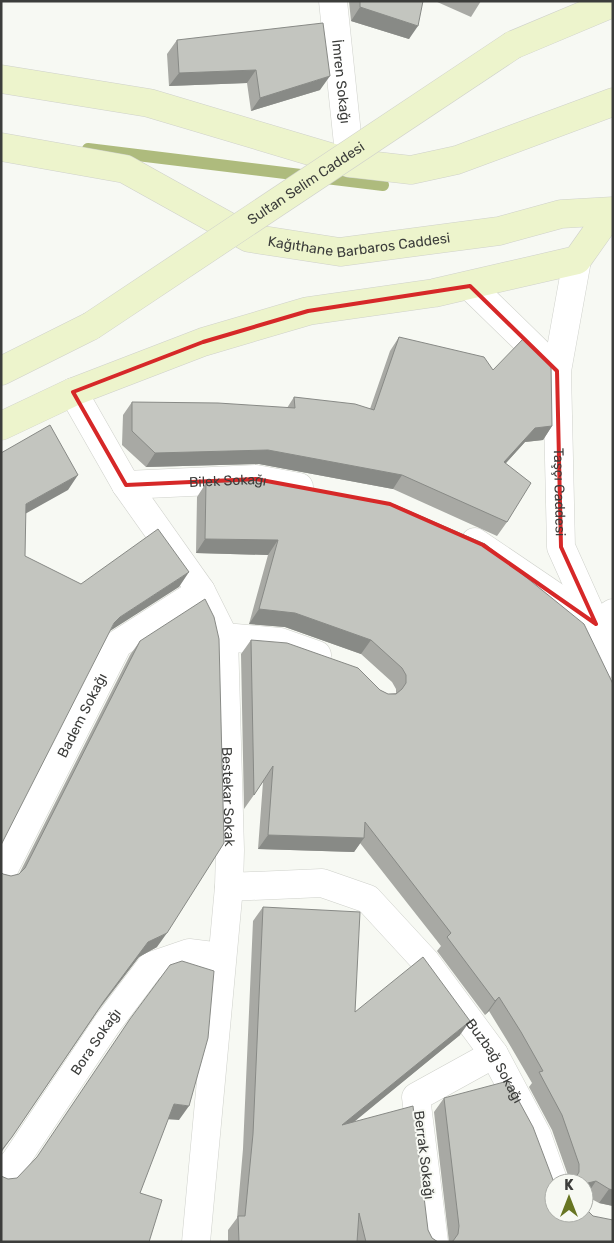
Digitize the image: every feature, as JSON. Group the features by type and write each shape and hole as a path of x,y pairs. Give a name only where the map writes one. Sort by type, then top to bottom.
{"main road":[{"name":"Sultan Selim Caddesi","path":"1,371 92,326 513,44 613,3"},
{"path":"1,80 149,103 350,162 411,170 457,160 613,102"},
{"name":"Kağıthane Barbaros Caddesi","path":"1,147 125,169 249,238 340,252 498,231 561,214 612,211"},
{"path":"1,426 73,392 203,342 308,311 434,293 577,260 612,211"}],"street":[{"name":"İmren Sokağı","path":"333,1 350,162"},
{"name":"Taşçı Caddesi","path":"577,260 557,371 561,547 604,618 613,663"},
{"path":"470,286 557,371"},
{"name":"Bestekar Sokak","path":"73,392 126,486 201,591 224,636 230,850 229,887 196,1242"},
{"name":"Bilek Sokağı","path":"126,486 256,479 323,492"},
{"path":"450,530 483,546 604,618"},
{"name":"Badem Sokağı","path":"1,876 118,644 201,591"},
{"path":"224,636 280,642 339,663"},
{"name":"Buzbağ Sokağı","path":"229,887 322,883 368,900 426,962 494,1054 537,1135 550,1173"},
{"name":"Bora Sokağı","path":"1,1178 16,1161 107,1024 151,966 189,953 221,958"},
{"name":"Berrak Sokağı","path":"434,1242 416,1097 494,1054"}],"highlighted area":[{"path":"470,286 557,371 561,547 596,624 483,545 390,504 256,479 126,485 73,392 203,342 308,311"}],"building":[{"path":"360,1 423,1 418,26 360,7"},
{"path":"323,23 330,76 260,98 256,70 179,73 177,40"},
{"path":"399,337 484,357 493,370 524,338 551,364 552,426 535,428 504,462 531,483 507,522 402,475 268,450 155,453 132,431 132,402 218,403 295,408 294,397 355,404 374,410"},
{"path":"50,425 78,475 26,504 25,556 81,584 158,529 189,572 120,617 114,623 1,845 1,453"},
{"path":"265,480 395,505 485,544 584,624 613,684 613,1190 594,1182 594,1173 578,1173 579,1164 562,1115 539,1072 543,1071 521,1032 499,997 495,1001 447,937 451,933 365,822 364,838 268,835 273,766 254,795 251,640 287,643 358,668 380,690 388,694 396,694 402,689 406,683 406,675 402,668 371,640 295,613 259,609 278,540 205,539 206,483"},
{"path":"205,599 214,617 219,639 224,843 167,933 148,942 104,1001 1,1151 1,872 11,876 19,874 25,868 140,641"},
{"path":"263,907 360,912 355,1012 423,957 470,1021 342,1125 413,1106 428,1230 432,1238 438,1242 366,1242 359,1213 357,1242 239,1242 238,1216 245,1216 253,1134"},
{"path":"182,961 214,971 208,1038 189,1106 174,1104 140,1193 162,1200 149,1242 1,1242 1,1176 8,1179 17,1178 37,1157 130,1019 170,965"},
{"path":"508,1081 533,1127 550,1173 544,1173 544,1223 594,1223 594,1216 613,1220 613,1242 450,1242 458,1234 459,1226 444,1098"}],"waterway":[{"path":"88,149 383,185"}]}
